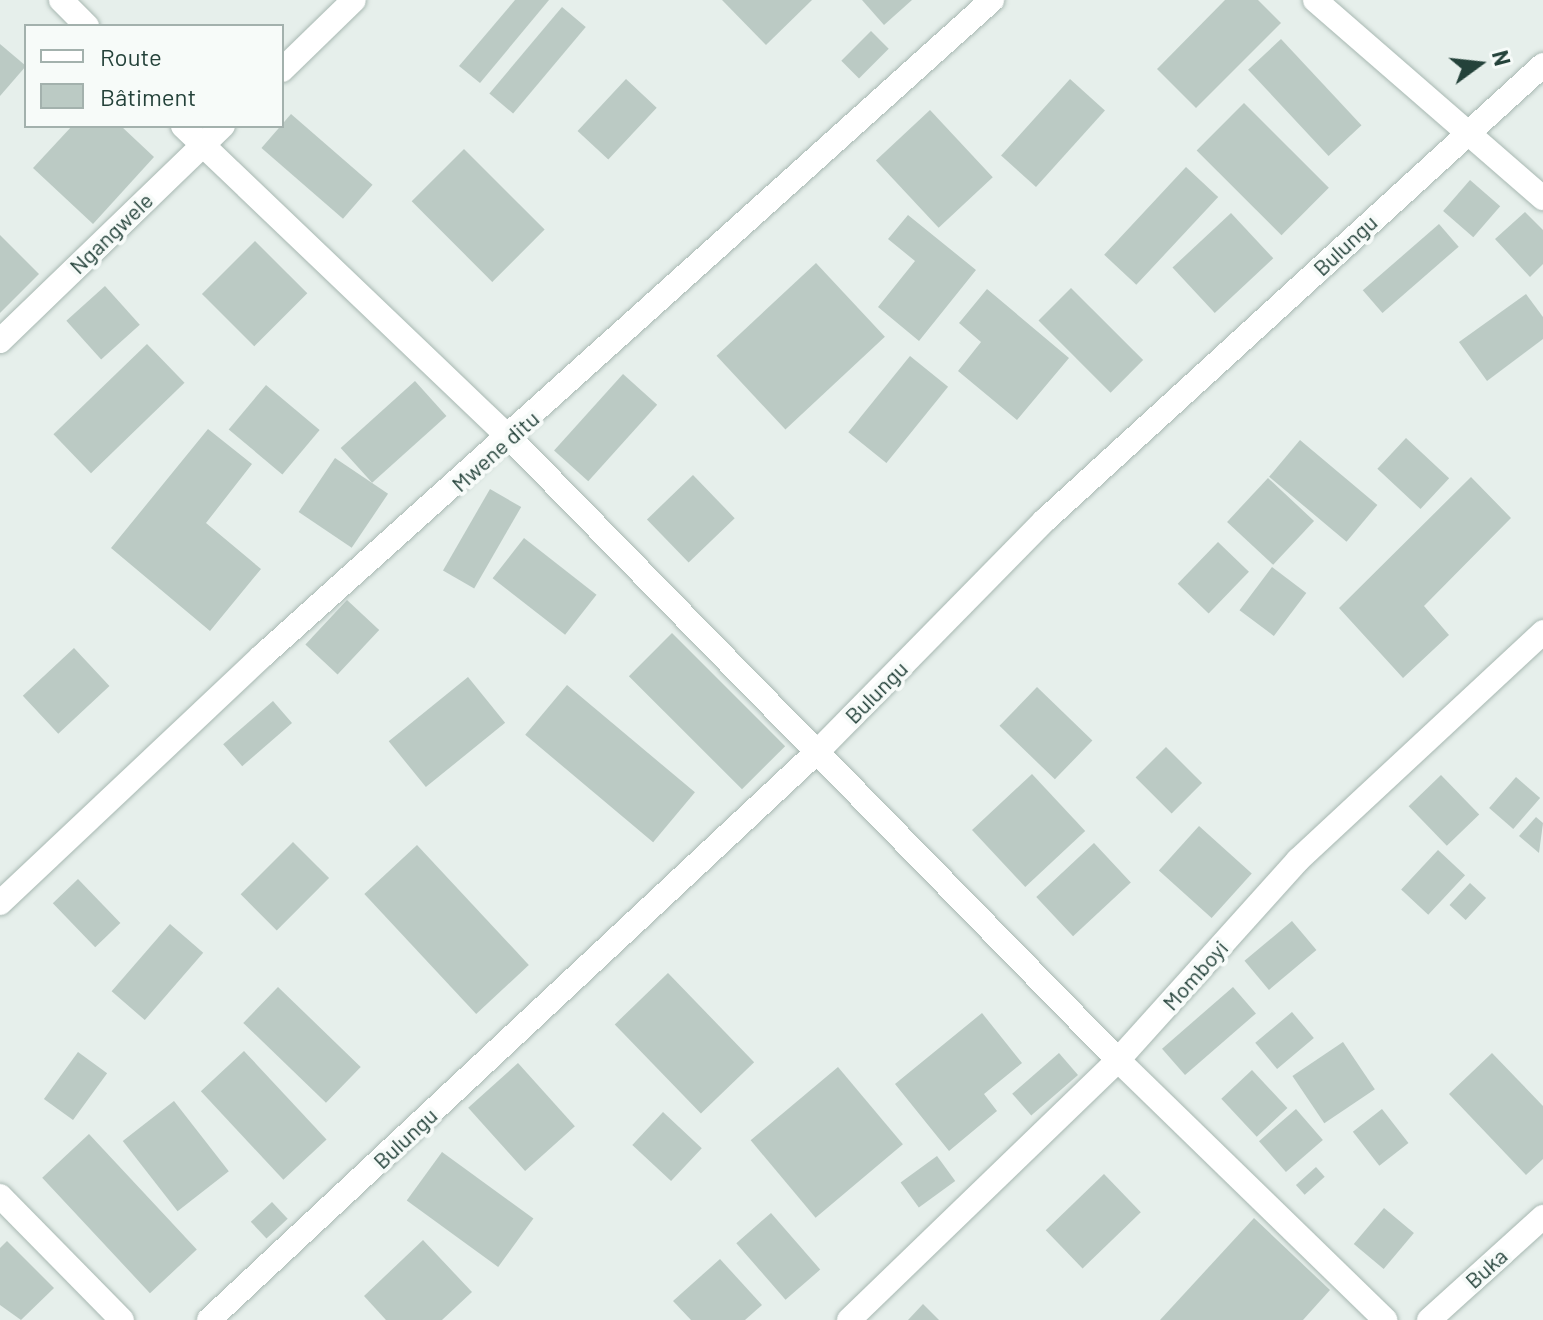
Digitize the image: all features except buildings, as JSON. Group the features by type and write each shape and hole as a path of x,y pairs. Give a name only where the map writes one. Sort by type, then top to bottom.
{"street":[{"path":"61,0 85,24"},
{"path":"284,68 354,0"},
{"name":"Mwene ditu","path":"0,903 109,795 510,438 992,0"},
{"path":"1315,0 1469,130 1543,198"},
{"name":"Bulungu","path":"209,1320 820,749 1044,521 1543,65"},
{"path":"185,128 510,438 820,749 1118,1060 1385,1320"},
{"name":"Ngangwele","path":"0,341 221,128"},
{"name":"Momboyi","path":"849,1320 1118,1060 1298,860 1543,632"},
{"path":"0,1196 122,1320"},
{"name":"Buka","path":"1429,1320 1543,1217"}]}
